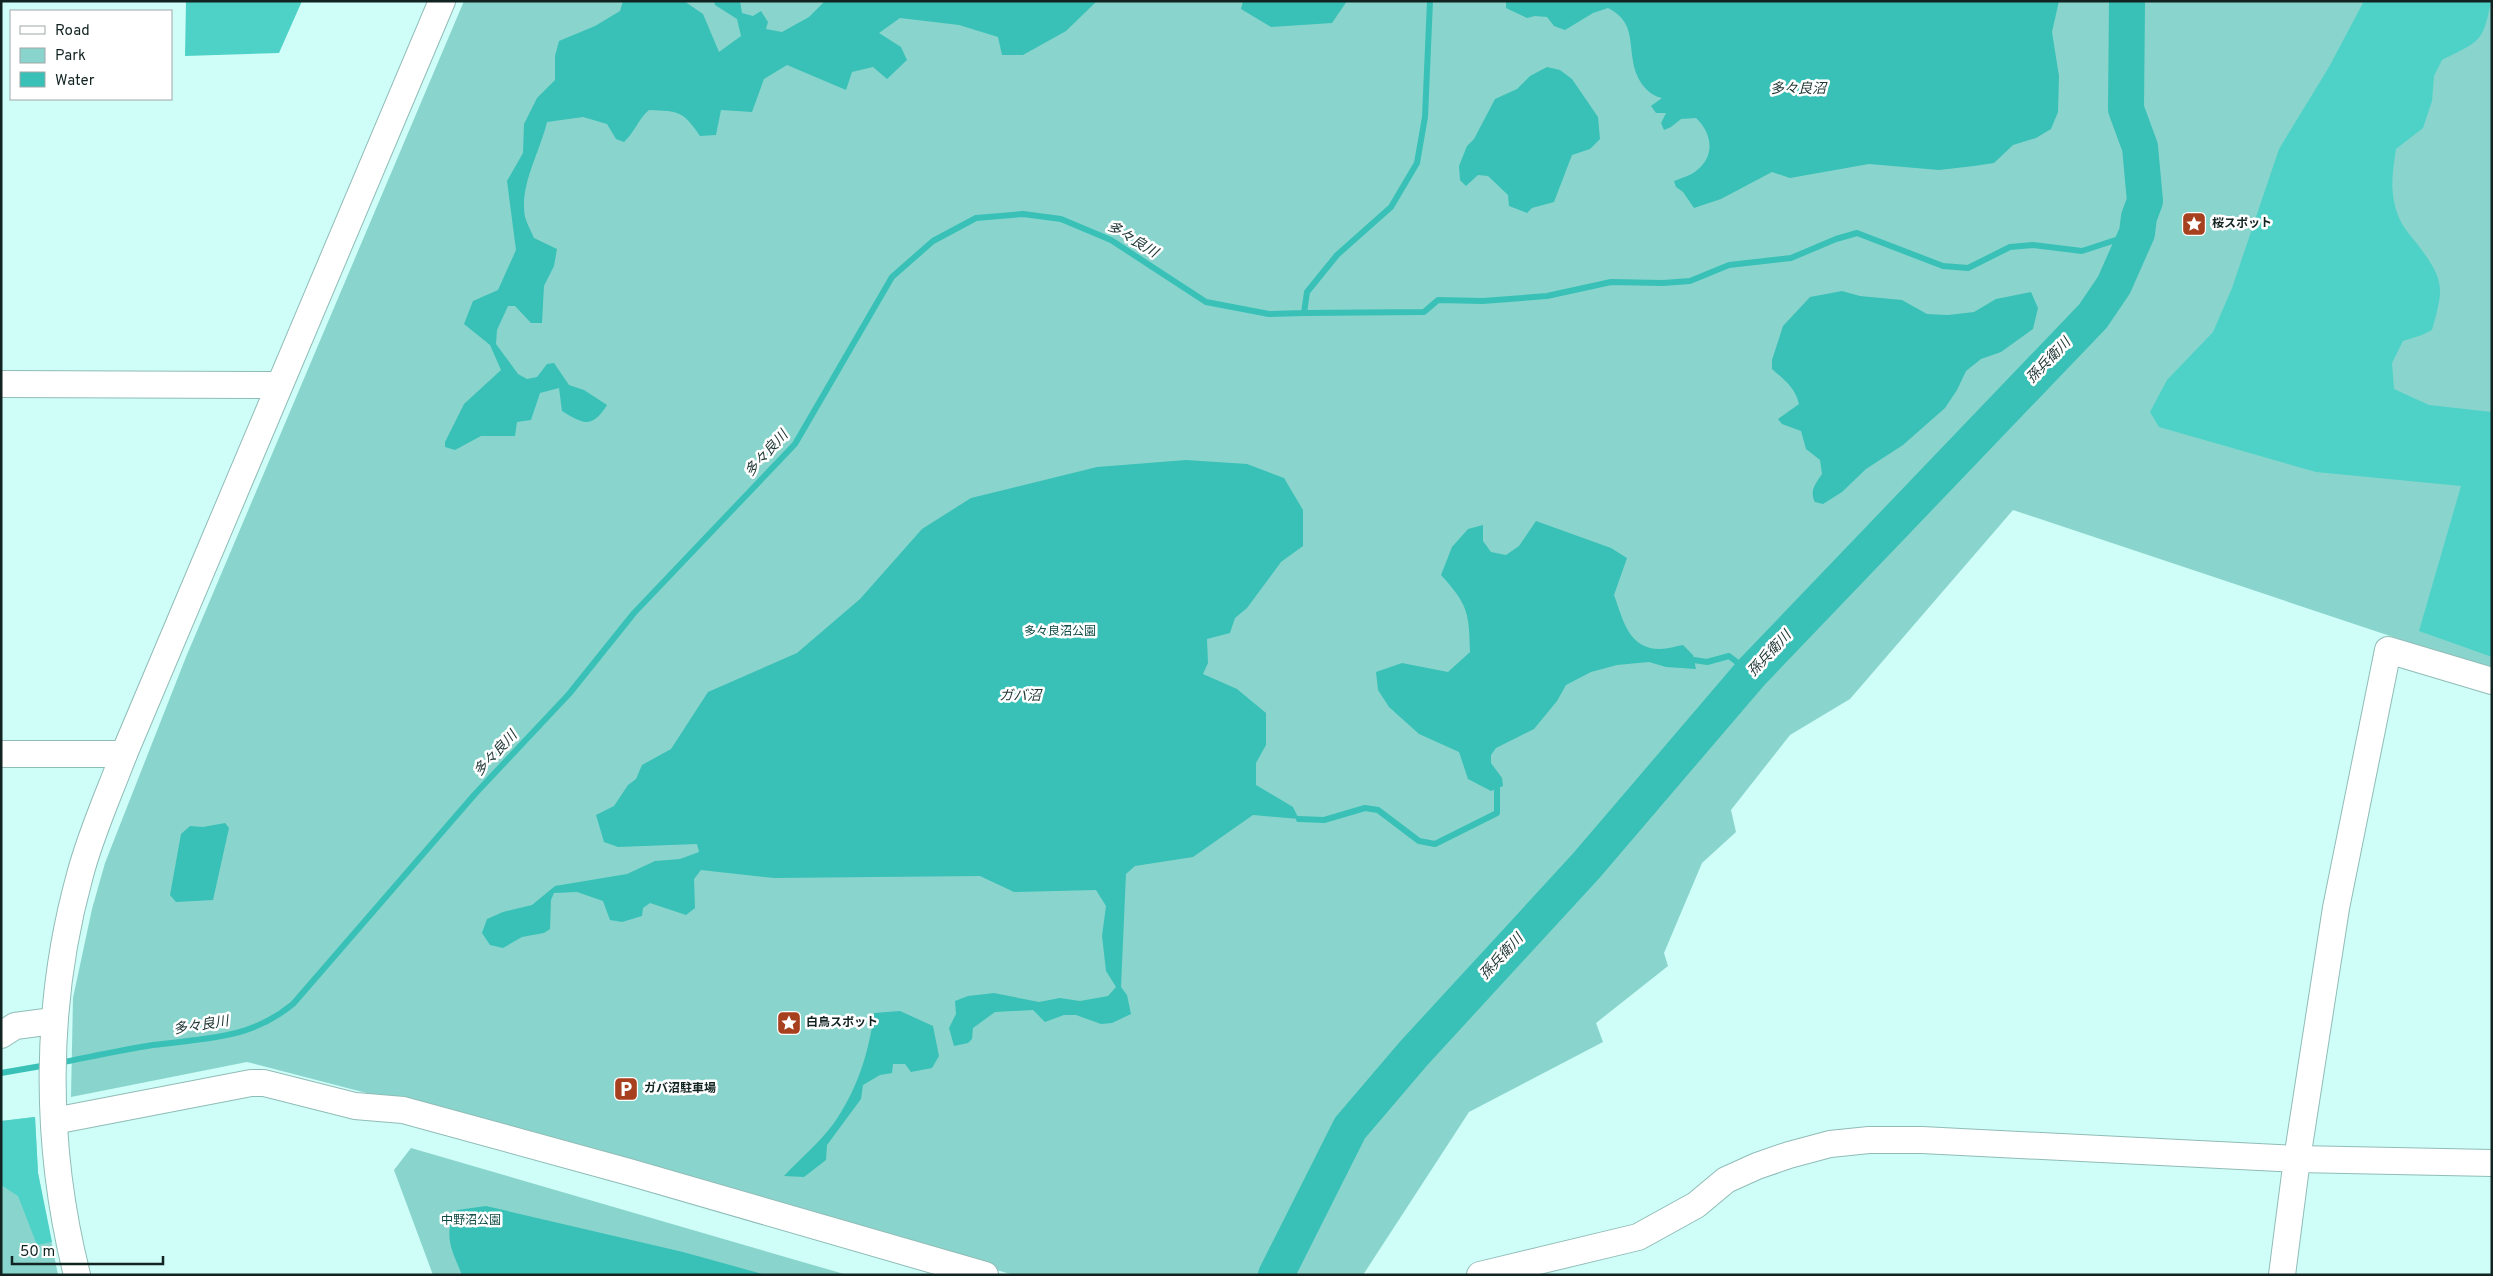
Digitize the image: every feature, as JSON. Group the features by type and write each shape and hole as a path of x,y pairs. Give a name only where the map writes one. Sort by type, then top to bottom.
{"street":[{"path":"77,1275 62,1206 54,1109 53,1026 62,962 80,874 124,754 442,1"},
{"path":"1,384 279,385"},
{"path":"2282,1275 2297,1159 2336,908 2388,650 2492,681"},
{"path":"1,754 124,754"},
{"path":"1,1034 15,1026 53,1026"},
{"path":"54,1109 251,1083 264,1083 355,1106 384,1107 629,1172 985,1275"},
{"path":"1480,1275 1638,1237 1696,1205 1726,1180 1756,1166 1830,1144 1869,1140 1922,1140 2297,1159 2492,1163"}],"green space":[{"name":"多々良沼公園","path":"464,1 2492,1 2492,670 2013,510 1850,699 1790,735 1731,810 1736,832 1702,863 1664,953 1668,966 1596,1023 1603,1042 1469,1112 1363,1275 1014,1275 497,1127 247,1062 71,1097 73,998 92,909 105,863 186,657"},
{"path":"35,1117 38,1173 58,1275 1,1275 1,1121"},
{"name":"中野沼公園","path":"411,1148 850,1275 433,1275 394,1170"}],"shaded area":[{"path":"186,1 302,1 279,53 185,56"},
{"path":"2364,1 2491,1 2482,34 2472,44 2442,60 2434,76 2432,101 2423,128 2396,149 2392,185 2394,202 2404,227 2433,268 2440,285 2440,294 2432,330 2403,341 2392,363 2394,389 2429,405 2492,412 2492,657 2419,631 2461,486 2316,472 2159,427 2150,412 2167,380 2213,332 2232,288 2279,149 2329,67"},
{"path":"35,1117 38,1173 52,1242 37,1245 18,1196 1,1185 1,1121"}],"water":[{"path":"623,1 684,1 703,14 719,52 741,36 737,19 715,5 714,1 740,1 742,13 753,16 761,11 768,22 766,29 782,32 809,17 825,1 1097,1 1066,31 1023,55 1002,55 998,37 959,25 900,18 879,33 901,47 907,60 887,79 873,67 852,72 846,90 787,65 764,79 752,112 721,110 716,135 700,136 684,117 667,111 649,110 624,142 616,139 607,124 583,117 547,122 527,181 524,205 525,217 534,238 557,249 554,266 544,286 542,323 531,323 515,306 508,306 497,330 496,344 518,374 527,379 537,377 547,364 554,363 569,385 584,390 607,405 602,413 592,421 587,422 576,419 562,411 559,388 540,393 531,420 517,422 515,436 481,436 455,450 445,447 445,442 464,404 501,370 490,345 464,324 473,301 498,290 516,250 507,181 523,153 524,124 537,98 555,80 555,56 559,41 595,26 620,11"},
{"path":"1243,1 1347,1 1332,23 1271,27 1241,9"},
{"name":"多々良沼","path":"1506,1 2059,1 2052,32 2059,76 2058,112 2051,129 2036,138 2013,145 1994,163 1939,170 1869,164 1790,178 1772,172 1721,199 1694,208 1683,192 1676,187 1674,181 1696,171 1707,158 1710,144 1706,130 1696,118 1681,119 1664,130 1661,123 1666,113 1656,113 1651,106 1662,98 1646,89 1639,79 1634,67 1630,38 1626,24 1622,19 1608,8 1593,13 1565,30 1554,26 1547,17 1535,16 1527,18 1506,8"},
{"path":"1547,67 1560,70 1572,79 1598,117 1600,139 1590,149 1572,155 1554,202 1532,208 1527,213 1509,206 1508,195 1488,176 1478,175 1466,186 1460,180 1459,166 1467,146 1474,139 1495,99 1517,89 1530,76"},
{"path":"1842,291 1860,296 1902,300 1927,314 1948,315 1974,312 1996,299 2031,292 2038,308 2033,329 2001,352 1981,359 1966,371 1957,390 1945,408 1903,445 1866,469 1842,492 1823,504 1815,502 1813,498 1814,487 1822,474 1820,460 1806,449 1801,431 1782,424 1778,419 1799,404 1792,388 1772,369 1772,360 1783,326 1810,297"},
{"name":"ガバ沼","path":"1186,460 1247,464 1284,478 1303,510 1303,546 1281,562 1247,608 1235,618 1230,633 1207,639 1208,663 1203,674 1237,689 1266,713 1266,745 1256,763 1256,785 1293,807 1299,819 1253,815 1193,857 1135,866 1126,874 1121,987 1127,995 1131,1014 1112,1023 1101,1024 1076,1015 1064,1015 1045,1022 1033,1010 995,1012 973,1028 972,1039 968,1043 954,1046 949,1028 956,1014 955,1001 968,996 994,993 1039,1002 1060,998 1080,1001 1108,996 1116,987 1106,971 1102,936 1106,906 1096,890 1014,892 980,876 774,878 701,870 694,879 695,908 686,915 650,903 643,908 642,916 622,922 610,920 603,901 577,892 554,893 551,900 550,929 544,933 522,937 503,948 490,945 482,933 487,919 503,912 532,905 555,886 627,874 655,861 680,859 699,852 697,844 618,847 604,842 596,815 614,806 628,785 636,779 642,765 671,749 708,692 797,653 860,599 922,529 971,498 1097,467"},
{"path":"1536,521 1611,548 1627,558 1614,595 1628,631 1641,644 1649,648 1663,649 1683,645 1693,655 1696,669 1666,667 1649,662 1617,665 1591,672 1566,685 1557,701 1534,729 1496,748 1491,755 1491,763 1502,778 1503,786 1491,791 1468,779 1459,752 1419,734 1389,707 1378,690 1376,672 1402,663 1448,672 1470,652 1468,618 1462,602 1441,575 1452,547 1468,529 1483,525 1483,541 1491,552 1506,555 1519,546"},
{"path":"225,823 229,828 213,900 176,902 170,895 181,834 190,826 203,827"},
{"path":"900,1011 933,1026 939,1056 932,1068 911,1072 905,1064 893,1064 892,1073 880,1075 863,1085 861,1099 827,1145 826,1160 804,1177 784,1176 823,1137 849,1098 861,1071 874,1013"},
{"path":"486,1206 683,1252 766,1275 462,1275 450,1242 449,1235 452,1219 457,1210"}],"waterway":[{"name":"多々良川","path":"59,1063 141,1047 209,1038 243,1031 277,1016 293,1004 475,794 569,694 634,613 795,444 892,277 933,241 976,218 1023,214 1061,219 1111,240 1206,302 1269,314 1304,313 1307,292 1337,255 1391,207 1417,163 1425,117 1430,1"},
{"name":"孫兵衛川","path":"1276,1275 1350,1128 1414,1053 1586,866 1751,673 2093,316 2114,285 2137,233 2139,217 2145,201 2140,147 2126,109 2127,1"},
{"path":"1304,313 1424,312 1438,300 1483,301 1547,296 1611,282 1663,283 1690,281 1729,265 1791,258 1836,239 1857,233 1943,266 1968,268 2010,247 2033,245 2082,251 2137,233"},
{"path":"1687,659 1707,662 1729,656 1751,673"},
{"path":"1299,819 1324,820 1365,808 1378,810 1419,841 1435,844 1497,813 1497,788 1491,782"},
{"name":"多々良川","path":"1,1073 47,1065"}],"place":[{"name":"桜スポット","path":"2194,224"},
{"name":"白鳥スポット","path":"789,1023"},
{"name":"ガバ沼駐車場","path":"626,1089"}]}
